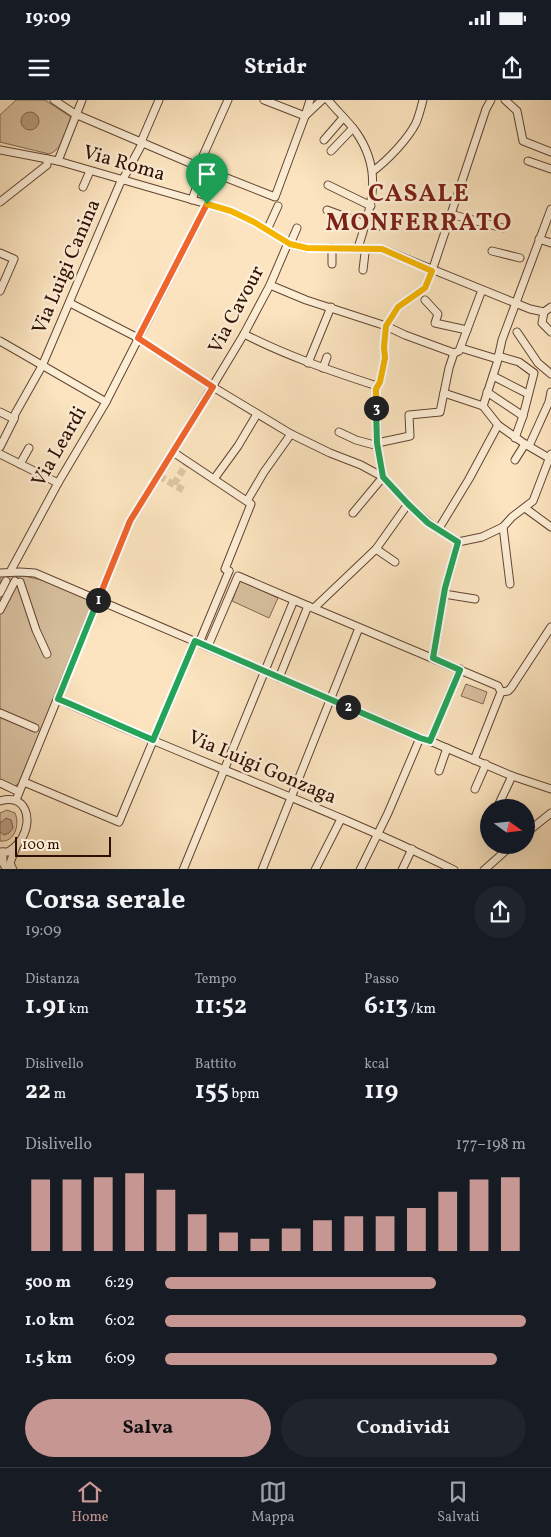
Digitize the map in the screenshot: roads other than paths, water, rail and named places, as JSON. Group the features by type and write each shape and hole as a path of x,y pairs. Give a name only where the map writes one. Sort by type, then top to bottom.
{"street":[{"path":"54,100 75,114 275,198 310,100"},
{"path":"58,161 82,100"},
{"name":"Via Luigi Canina","path":"0,447 15,414 42,366 122,181 142,142 158,100"},
{"path":"192,200 201,174 201,168 228,100"},
{"path":"264,100 305,116"},
{"path":"328,100 353,128 364,146 373,171 374,185 371,206 358,248"},
{"path":"373,171 401,144 416,124 423,100"},
{"path":"353,514 383,477 378,445 377,386 380,382 385,358 386,326 398,307 425,288 486,109 491,100"},
{"path":"505,100 517,111 523,141 551,152"},
{"path":"305,116 318,101"},
{"path":"324,140 344,118"},
{"path":"331,151 353,128"},
{"name":"Via Roma","path":"0,150 58,161 192,200 206,206 231,211 289,244 307,248 382,249 433,268 482,290 544,312"},
{"path":"1,202 46,166 47,160"},
{"path":"528,161 551,169"},
{"path":"83,187 90,171"},
{"path":"328,185 371,206"},
{"name":"Via Leardi","path":"10,572 58,483 106,402 206,206"},
{"path":"267,230 278,206"},
{"path":"327,210 377,227 379,221"},
{"path":"483,406 502,340 550,211"},
{"path":"450,214 503,228"},
{"path":"289,244 297,228"},
{"path":"539,239 551,243"},
{"name":"Via Cavour","path":"16,800 130,521 174,452 244,334 289,244"},
{"path":"332,248 332,264"},
{"path":"363,270 366,250"},
{"path":"492,251 520,258"},
{"path":"0,253 14,259 0,290"},
{"path":"270,284 306,300 386,326 454,354"},
{"path":"339,432 356,440 378,445 410,436 409,415 440,412 454,354 461,348 482,290"},
{"path":"425,300 438,314 436,323 467,330"},
{"path":"70,302 138,338 213,387 292,434 383,477 408,504 438,530 458,542 482,537 503,527 512,517 533,501 549,461 498,425 483,406 444,393"},
{"path":"308,363 331,307"},
{"path":"551,307 544,312 542,323 551,332"},
{"path":"517,332 538,363 551,374"},
{"path":"244,334 308,363 377,386"},
{"path":"0,340 106,402"},
{"path":"461,348 497,359 519,362 534,373 523,416 515,438"},
{"path":"323,368 327,357"},
{"path":"493,376 528,394"},
{"path":"487,392 523,416"},
{"path":"515,460 527,445 549,402 551,392"},
{"path":"0,412 14,419"},
{"path":"214,479 258,414"},
{"path":"438,530 469,479 498,425"},
{"path":"292,434 264,472 249,502 225,569 498,686 500,692 474,760"},
{"path":"20,464 29,448"},
{"path":"174,452 249,502"},
{"path":"0,454 58,483"},
{"path":"279,678 311,607 376,548 408,504"},
{"path":"525,508 549,523"},
{"path":"503,527 510,584"},
{"path":"433,658 444,594 458,542"},
{"path":"376,548 395,562"},
{"path":"0,573 32,572 420,738 512,776 551,789"},
{"path":"24,782 119,822 153,740 229,572"},
{"path":"208,646 238,576"},
{"path":"0,593 6,581"},
{"path":"0,610 17,582 47,654"},
{"path":"444,594 475,599"},
{"path":"183,869 294,600"},
{"path":"500,692 508,691 511,688 551,627"},
{"path":"262,869 359,628"},
{"path":"430,741 460,670"},
{"name":"Via Luigi Gonzaga","path":"58,699 412,849 452,869"},
{"path":"0,713 35,728"},
{"path":"360,869 388,813 420,738"},
{"path":"439,770 447,748"},
{"path":"475,789 486,764"},
{"path":"501,799 512,776"},
{"path":"0,783 15,790"},
{"path":"0,801 6,799 16,800 23,807 27,820 22,838 16,847 10,863 13,869"},
{"path":"535,826 551,813"},
{"path":"316,869 341,819"},
{"path":"6,869 1,852 8,852 16,847"},
{"path":"402,869 412,849"},
{"path":"485,869 502,854"}],"tunnel":[{"path":"174,484 188,462"},
{"path":"159,476 183,490"}],"district":[{"name":"CASALE MONFERRATO","path":"419,208"}]}
